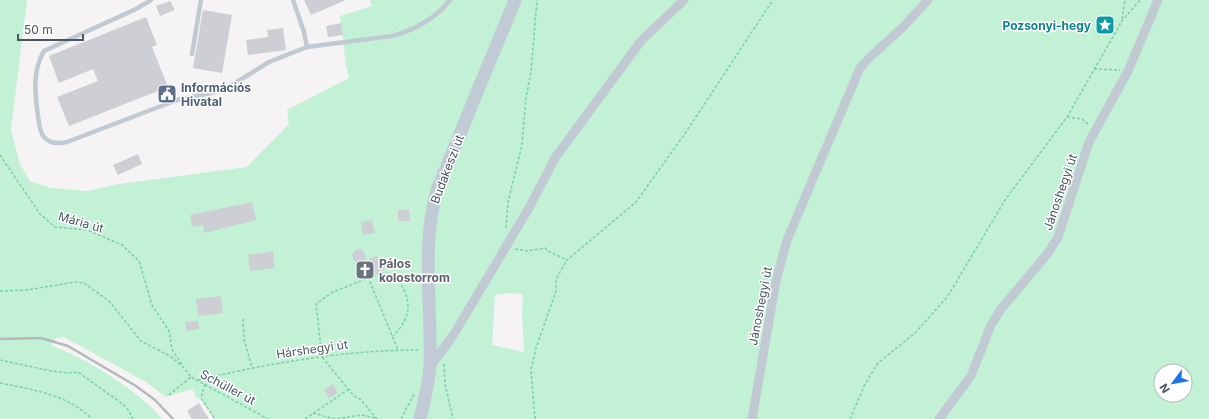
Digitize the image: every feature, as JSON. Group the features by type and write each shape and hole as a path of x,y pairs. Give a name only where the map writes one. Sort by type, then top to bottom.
{"main road":[{"name":"Budakeszi út","path":"420,419 430,367 436,351 429,234 433,205 515,0"}],"street":[{"path":"436,351 506,247 529,208 555,158 641,41 684,0"},
{"name":"Jánoshegyi út","path":"752,419 776,281 790,230 860,68 903,27 928,0"},
{"name":"Jánoshegyi út","path":"939,419 971,376 991,325 1001,310 1048,253 1058,237 1089,142 1128,71 1158,0"}],"lane":[{"path":"151,0 136,9 44,51 35,80 35,93 40,131 46,139 57,144 67,142 177,100 220,91 232,86 269,62 307,47 392,36 404,33 426,22 450,0"},
{"path":"192,54 201,0"},
{"path":"294,0 307,47"}],"path":[{"path":"506,230 508,202 522,145 526,98 531,72 536,0"},
{"path":"535,419 531,370 536,348 556,291 556,279 567,260 636,202 690,126 761,15 773,0"},
{"path":"1122,21 1125,0"},
{"path":"850,419 865,384 876,366 914,333 944,300 1005,200 1067,117 1122,21 1140,0"},
{"path":"1094,69 1108,68 1128,71"},
{"path":"1067,117 1082,119 1095,131"},
{"name":"Mária út","path":"0,155 40,214 55,227 87,230 122,245 139,261 152,305 169,331 172,349 183,367"},
{"path":"506,247 527,251 545,248 567,260"},
{"path":"366,272 398,350"},
{"path":"377,419 360,399 354,396 322,357 316,304 332,293 381,273 393,274 400,282 409,304 405,324 393,336"},
{"name":"Schüller út","path":"0,291 27,290 75,282 84,283 109,301 141,341 170,356 183,367 190,377 268,419"},
{"path":"243,319 244,339 252,368"},
{"name":"Hárshegyi út","path":"198,380 252,368 356,352 398,350 436,351"},
{"path":"436,351 444,365 445,384 453,419"},
{"path":"0,360 51,371 68,373 78,372 124,405 133,419"},
{"path":"169,395 190,377"},
{"path":"0,383 50,394 68,401 92,419"},
{"path":"205,384 201,398 215,419"},
{"path":"305,419 348,389"},
{"path":"313,413 335,419 362,415 377,419"}],"green space":[{"path":"0,0 27,0 11,130 20,164 30,181 50,188 88,191 119,184 247,167 289,124 287,110 349,78 346,66 340,16 372,6 370,0 1209,0 1209,419 214,419 201,399 197,398 192,389 166,397 146,382 64,337 56,338 52,343 52,346 79,358 127,387 141,398 162,419 0,419","holes":["509,293 523,294 522,315 524,352 492,345 495,295"]}],"building":[{"path":"304,0 346,0 311,15"},
{"path":"170,1 175,10 160,16 156,6"},
{"path":"203,10 232,15 222,73 193,68"},
{"path":"146,17 157,45 152,47 168,87 69,126 57,97 98,81 93,69 59,83 49,56"},
{"path":"341,23 343,35 328,37 326,26"},
{"path":"283,28 286,50 248,55 246,40 268,37 267,30"},
{"path":"138,154 142,164 118,175 113,165"},
{"path":"252,202 256,220 204,233 203,225 192,227 190,215"},
{"path":"398,210 409,210 410,221 398,221"},
{"path":"372,220 375,233 363,235 361,222"},
{"path":"359,249 363,250 367,261 356,265 352,255 354,251"},
{"path":"273,251 275,268 250,271 248,255"},
{"path":"376,256 381,260 385,269 375,274 369,259"},
{"path":"221,296 223,313 198,316 196,299"},
{"path":"198,321 199,329 186,331 185,322"},
{"path":"333,384 338,393 329,398 324,390"},
{"path":"199,403 209,419 192,419 187,411"}],"railway":[{"path":"0,339 41,338 68,346 136,386 155,400 173,419"}],"place":[{"name":"Pozsonyi-hegy","path":"1105,25"},
{"name":"Információs Hivatal","path":"167,94"},
{"name":"Pálos kolostorrom","path":"365,270"}]}
